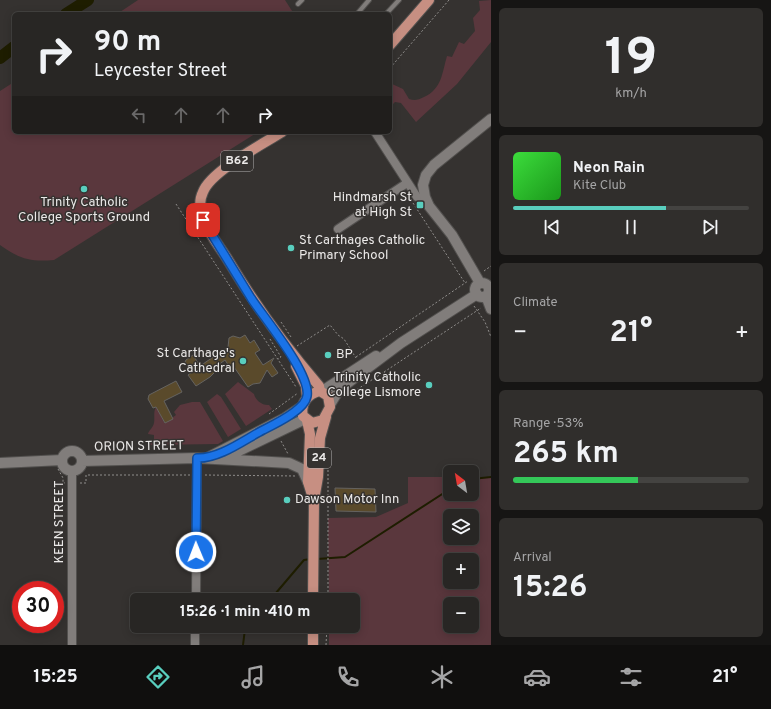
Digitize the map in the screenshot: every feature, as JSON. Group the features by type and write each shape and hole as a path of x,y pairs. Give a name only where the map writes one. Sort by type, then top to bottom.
{"main road":[{"path":"392,43 429,0"},
{"name":"B62","path":"279,134 218,173 208,182 201,197 200,205 203,220 252,299 288,350 322,391 328,396 331,403"},
{"name":"B62","path":"288,350 306,386 305,402 302,413 306,420 310,434 308,482 314,500 314,593"},
{"path":"305,402 322,391"},
{"path":"306,420 318,423 326,417 331,403"},
{"name":"24","path":"314,500 318,477 320,438 326,417"},
{"path":"313,633 313,645"}],"street":[{"path":"486,309 482,285 452,235 429,206 425,197 423,185 429,170 491,118"},
{"path":"376,134 407,183 419,199 425,197"},
{"path":"338,229 407,183"},
{"path":"331,403 337,393 345,386 401,343 482,285"},
{"path":"322,391 361,365 401,343"},
{"path":"196,593 196,475 201,458 285,418 305,402"},
{"name":"ORION STREET","path":"220,459 237,453 306,420"},
{"path":"72,452 78,454 82,461 79,468 72,471 65,469 62,460 66,454 72,452"},
{"name":"ORION STREET","path":"82,461 201,458 293,463 302,469 308,482"},
{"path":"0,464 62,460"},
{"name":"KEEN STREET","path":"72,471 72,645"},
{"path":"195,633 195,645"}],"lane":[{"path":"298,4 302,0"},
{"path":"359,12 369,0"},
{"path":"388,12 399,0"}],"path":[{"path":"392,66 449,0"},
{"path":"410,199 465,283"},
{"path":"176,204 299,392 269,414"},
{"path":"281,322 297,346 330,325 338,335 344,339 356,358 465,283 482,285 491,266"},
{"path":"474,306 485,322 491,337"},
{"path":"346,397 477,310 486,309"},
{"path":"270,339 281,357 278,359"},
{"path":"280,439 288,456"},
{"path":"328,451 328,593"},
{"name":"KEEN STREET","path":"86,483 86,475 298,476"},
{"path":"326,645 327,633"}],"shaded area":[{"path":"138,0 285,0 293,12 120,12"},
{"path":"491,0 491,42 457,84 416,122 401,103 395,102 392,105 392,84 403,89 409,99 416,100 430,94 438,85 447,56 452,57 459,42 464,44 475,31 473,18 480,10 479,1"},
{"name":"Trinity Catholic College Sports Ground","path":"12,83 12,134 255,134 54,260 32,260 14,254 0,245 0,91"},
{"path":"238,382 254,394 260,402 264,405 269,405 272,409 246,426 225,394"},
{"path":"217,394 221,397 241,429 228,437 207,402"},
{"path":"200,402 223,441 218,444 149,445 149,442 154,442 154,435 148,434 153,425 156,407 165,423 176,415 174,412 180,405"},
{"path":"408,477 443,477 443,501 479,501 479,477 491,477 491,645 329,645 329,633 360,633 360,593 329,593 328,518 376,517 408,503"}],"building":[{"name":"St Carthage's Cathedral","path":"245,335 250,343 254,340 260,350 255,353 263,365 274,358 271,363 278,373 272,377 267,370 260,383 253,384 248,387 234,367 231,369 225,360 214,368 216,371 210,377 196,386 188,375 192,372 185,362 186,360 193,355 200,366 228,347 229,338 233,336 240,338"},
{"path":"176,381 182,392 164,401 173,419 165,423 156,407 153,408 148,399 149,395"},
{"path":"335,488 375,489 376,512 336,511"}],"waterway":[{"path":"69,12 88,0"},
{"path":"0,58 12,49"},
{"path":"479,478 491,477"},
{"path":"317,559 345,557 443,494"},
{"path":"276,593 304,560 311,559"},
{"path":"243,645 244,633"}],"place":[{"name":"Trinity Catholic College Sports Ground","path":"84,189"},
{"name":"Hindmarsh St at High St","path":"420,205"},
{"name":"St Carthages Catholic Primary School","path":"291,248"},
{"name":"BP","path":"328,355"},
{"name":"St Carthage's Cathedral","path":"243,361"},
{"name":"Trinity Catholic College Lismore","path":"429,385"},
{"name":"Dawson Motor Inn","path":"287,500"}],"route":[{"path":"196,552 197,458 206,458 219,453 285,418 303,406 307,397 306,386 288,350 252,299 203,220"}]}
